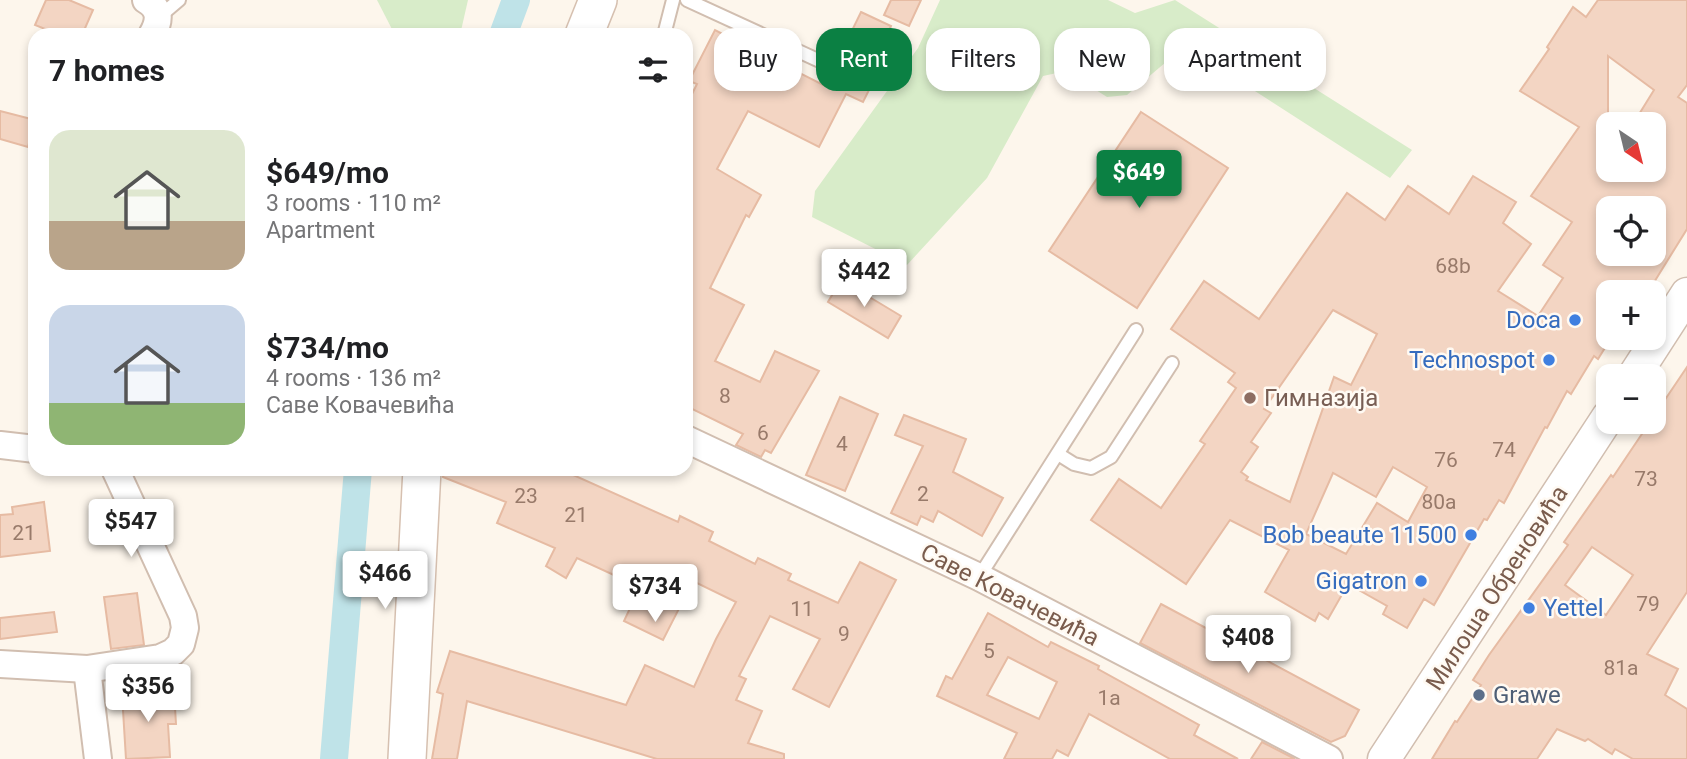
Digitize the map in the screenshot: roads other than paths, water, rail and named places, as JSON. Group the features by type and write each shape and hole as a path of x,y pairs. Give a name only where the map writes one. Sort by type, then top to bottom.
{"main road":[{"path":"587,28 598,0"},
{"path":"407,759 422,476"}],"street":[{"path":"1642,364 1687,294"},
{"name":"Милоша Обреновића","path":"1384,759 1596,434"},
{"name":"Саве Ковачевића","path":"693,442 979,578 1329,759"},
{"path":"0,445 28,448"},
{"path":"0,664 87,669 160,658 178,649 184,636 183,616 118,476"},
{"path":"87,669 98,759"}],"lane":[{"path":"152,17 179,0"},
{"path":"666,28 673,0"},
{"path":"687,0 816,59"},
{"path":"979,578 1136,330"},
{"path":"1058,454 1074,464 1091,468 1111,457 1172,363"}],"waterway":[{"path":"506,28 516,0"},
{"path":"334,759 357,476"}],"place":[{"name":"Doca","path":"1575,320"},
{"name":"Technospot","path":"1549,360"},
{"name":"Гимназија","path":"1250,398"},
{"name":"Bob beaute 11500","path":"1471,535"},
{"name":"Gigatron","path":"1421,581"},
{"name":"Yettel","path":"1529,608"},
{"name":"Grawe","path":"1479,695"}]}
